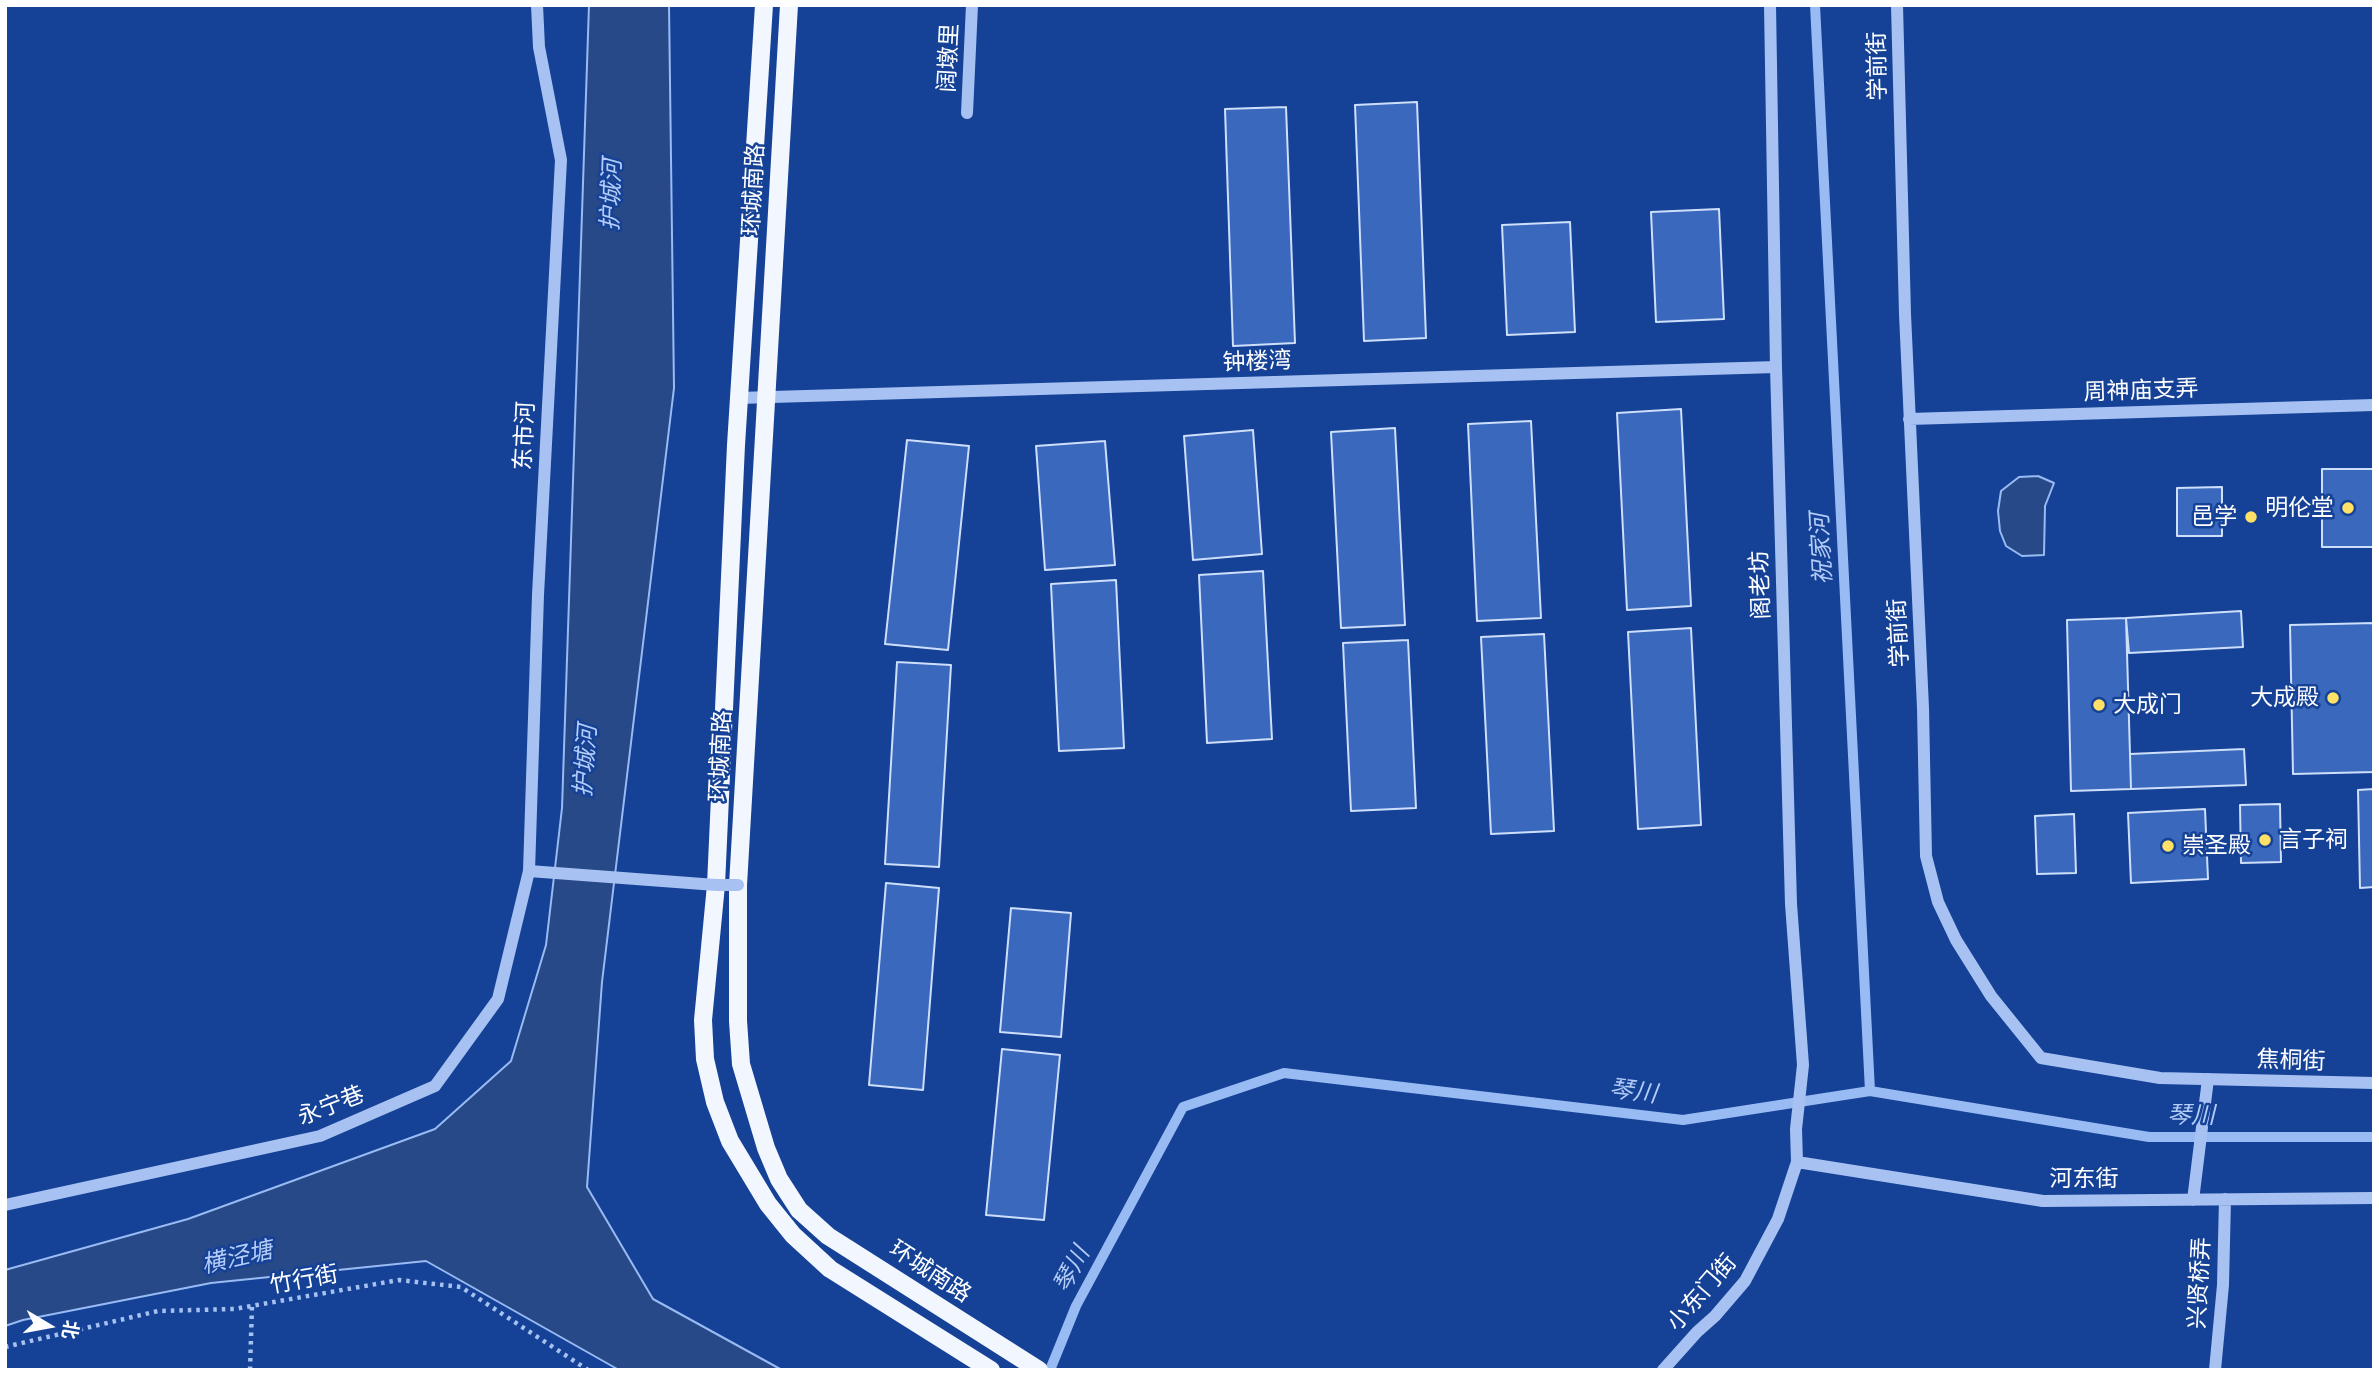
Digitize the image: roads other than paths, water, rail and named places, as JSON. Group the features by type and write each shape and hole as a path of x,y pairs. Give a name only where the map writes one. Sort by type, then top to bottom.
{"main road":[{"name":"环城南路","path":"764,5 740,398 716,885 703,1020 705,1059 715,1102 730,1141 768,1203 793,1236 830,1269 991,1370"},
{"name":"环城南路","path":"789,5 738,885 738,1021 741,1064 766,1148 779,1179 799,1210 828,1236 1039,1370"}],"street":[{"name":"东市河","path":"529,871 538,596 561,160 539,47 537,5"},
{"name":"阔墩里","path":"967,113 972,5"},
{"name":"阁老坊","path":"1770,5 1776,367 1791,904 1803,1065 1796,1129 1797,1162"},
{"name":"学前街","path":"1898,5 1909,419 1923,708 1926,856 1938,902 1956,940 1991,996 2041,1058 2160,1077 2208,1079"},
{"name":"钟楼湾","path":"740,398 1776,367"},
{"name":"周神庙支弄","path":"1909,419 2374,405"},
{"path":"529,871 738,885"},
{"name":"永宁巷","path":"5,1205 320,1136 435,1086 498,999 529,871"},
{"path":"2193,1200 2208,1079"},
{"name":"焦桐街","path":"2208,1079 2374,1083"},
{"name":"河东街","path":"1797,1162 2043,1201 2374,1198"},
{"name":"小东门街","path":"1663,1370 1745,1281 1778,1219 1797,1162"},
{"name":"兴贤桥弄","path":"2215,1370 2223,1285 2225,1199"}],"water":[{"path":"589,5 669,5 674,388 602,982 587,1187 653,1299 782,1370 619,1370 426,1261 211,1283 23,1320 5,1326 5,1270 188,1219 435,1129 511,1061 546,945 562,808"},
{"path":"2038,476 2054,483 2045,506 2044,555 2022,556 2006,546 2000,531 1998,511 2001,491 2019,477"}],"waterway":[{"name":"祝家河","path":"1815,5 1870,1091"},
{"name":"琴川","path":"1050,1370 1076,1306 1183,1107 1284,1073 1683,1120 1870,1091 2149,1137 2374,1137"}],"place":[{"name":"明伦堂","path":"2348,508"},
{"name":"邑学","path":"2251,517"},
{"name":"大成殿","path":"2333,698"},
{"name":"大成门","path":"2099,705"},
{"name":"言子祠","path":"2265,840"},
{"name":"崇圣殿","path":"2168,846"}],"water label":[{"name":"护城河","path":"612,195"},
{"name":"护城河","path":"586,761"},
{"name":"横泾塘","path":"237,1258"}]}
